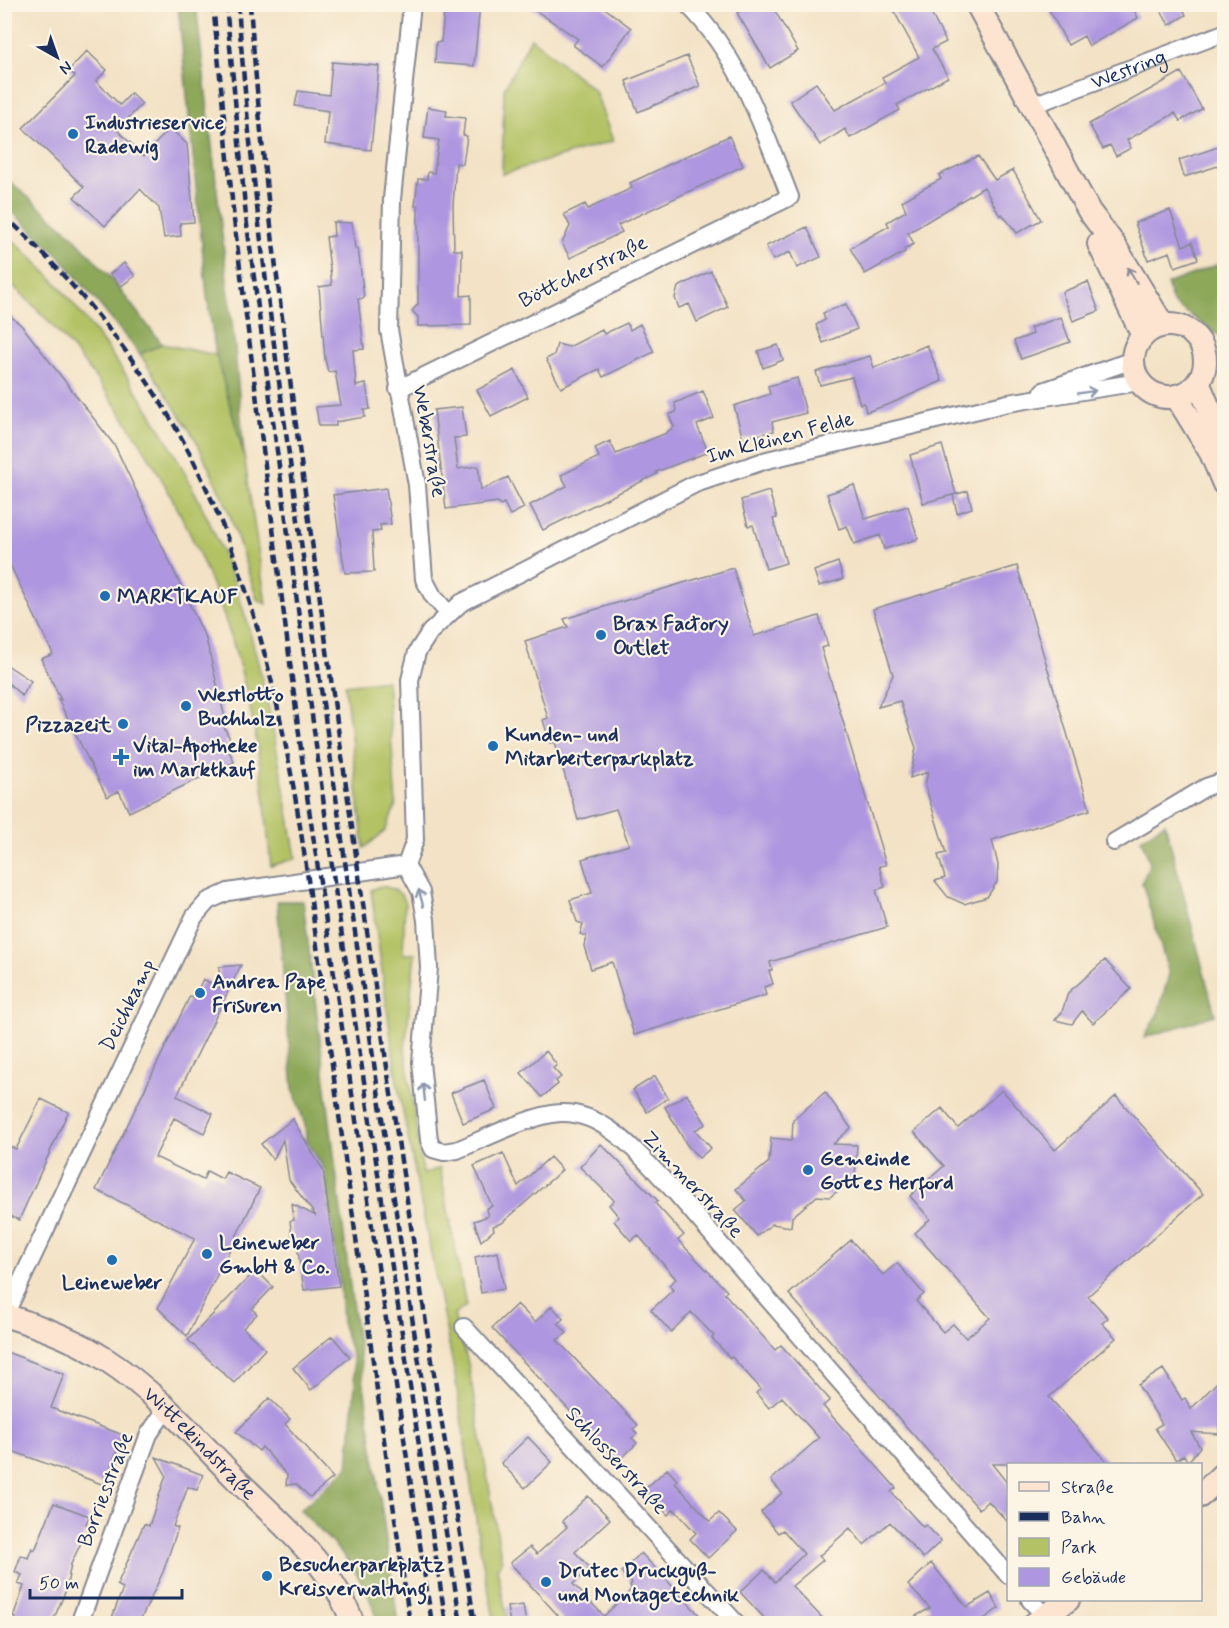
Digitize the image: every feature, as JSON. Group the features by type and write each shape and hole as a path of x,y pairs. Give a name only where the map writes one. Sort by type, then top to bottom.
{"street":[{"name":"Weberstraße","path":"412,4 392,199 389,276 390,330 398,389 417,485 424,579 433,596 448,613"},
{"name":"Böttcherstraße","path":"398,389 790,197 741,77 703,20 687,4"},
{"path":"977,4 1089,211 1113,243 1163,325"},
{"name":"Westring","path":"1033,105 1224,33"},
{"path":"1089,211 1101,249 1143,336"},
{"path":"1163,325 1187,330 1198,339 1204,350 1205,367 1198,382 1188,392 1176,396 1162,397 1148,390 1139,382 1132,360 1137,343 1143,336 1163,325"},
{"name":"Im Kleinen Felde","path":"1008,404 1132,360"},
{"name":"Im Kleinen Felde","path":"448,613 461,603 508,578 695,484 767,460 1008,404 1139,382"},
{"path":"1198,382 1224,444"},
{"path":"1176,396 1211,453 1224,484"},
{"path":"406,866 415,840 410,680 417,652 430,632 448,613"},
{"path":"1114,842 1206,787 1224,781"},
{"name":"Zimmerstraße","path":"406,866 421,892 426,920 429,968 421,1062 429,1140 433,1149 444,1152 457,1150 545,1116 560,1113 578,1114 612,1133 639,1154 675,1192 1007,1574"},
{"name":"Deichkamp","path":"5,1315 194,917 208,901 228,892 406,866"},
{"name":"Wittekindstraße","path":"5,1315 90,1350 124,1372 167,1408 307,1550 340,1594 353,1623"},
{"name":"Schlosserstraße","path":"464,1327 737,1623"},
{"name":"Borriesstraße","path":"79,1623 149,1434 167,1408"},
{"path":"1202,1494 1224,1473"},
{"path":"1037,1613 1064,1601"}],"green space":[{"path":"178,5 196,5 235,349 244,455 216,355 207,296"},
{"path":"531,38 595,91 613,141 502,174 504,89"},
{"path":"5,177 72,235 110,277 162,344 140,354 61,258 5,205"},
{"path":"4,232 55,282 110,352 174,452 209,522 238,593 259,668 276,744 296,858 271,866 261,771 248,699 232,640 211,582 186,526 157,471 124,418 89,369 45,317 5,278"},
{"path":"1224,262 1224,339 1173,303 1167,284"},
{"path":"162,344 216,355 244,455 266,604 257,599 228,509 196,440 140,354"},
{"path":"387,680 396,805 385,831 364,848 345,685"},
{"path":"1165,823 1215,1015 1144,1038 1159,1011 1169,974 1142,882 1150,863 1141,839"},
{"path":"380,886 395,890 405,901 403,954 415,954 405,1049 423,1174 440,1168 466,1306 454,1315 468,1363 502,1562 497,1568 508,1623 495,1623 481,1554 455,1375 397,1082 371,890"},
{"path":"277,901 303,901 352,1301 398,1623 378,1623 372,1604 357,1574 337,1548 300,1510 348,1467 355,1386 353,1358 342,1325 340,1284 325,1170 306,1139 305,1125 293,1089"}],"building":[{"path":"445,4 480,4 474,66 435,63 436,42 441,42"},
{"path":"526,4 599,4 631,28 603,67 573,45 578,39"},
{"path":"751,4 771,4 798,51 770,68 737,13"},
{"path":"890,4 926,4 946,42 932,49 948,77 897,105 900,110 850,138 845,129 820,145 790,101 816,83 835,110 885,83 882,77 919,57"},
{"path":"1046,4 1131,4 1138,18 1089,46 1084,36 1068,45"},
{"path":"1157,4 1180,4 1186,15 1169,25"},
{"name":"Industrieservice Radewig","path":"87,51 107,70 96,81 120,105 131,93 142,104 117,130 144,156 170,128 187,144 194,222 180,223 181,236 164,238 159,208 140,189 105,226 74,197 84,187 23,128 75,76 69,70"},
{"path":"687,56 700,86 638,112 626,81"},
{"path":"332,62 379,66 371,150 325,144 328,111 295,106 298,91 329,95"},
{"path":"1181,72 1202,109 1180,121 1175,113 1127,140 1131,148 1116,156 1110,145 1103,149 1089,124"},
{"path":"428,107 447,110 446,116 465,118 463,135 467,136 463,164 456,163 453,205 454,250 462,250 461,296 471,295 471,325 418,326 418,317 412,311 418,304 418,206 415,206 418,179 427,179 428,172 434,173 439,140 424,138"},
{"path":"729,136 743,166 618,225 622,232 570,258 562,243 570,226 564,214 585,204 588,209 632,188 630,183"},
{"path":"1224,145 1224,164 1184,177 1179,160"},
{"path":"978,156 995,180 1013,170 1041,220 1017,233 1002,214 1000,216 984,187 908,233 914,244 904,249 905,252 865,274 850,248 889,226 887,222 906,211 902,201 941,179 939,175"},
{"path":"1170,210 1183,246 1192,242 1198,259 1175,267 1170,252 1148,260 1135,223"},
{"path":"333,222 352,223 355,249 358,248 364,298 358,299 364,349 353,350 356,386 366,384 370,409 364,410 365,417 336,422 336,426 319,426 316,407 341,405 335,371 328,372 325,359 319,287 332,285 326,237 334,236"},
{"path":"807,227 821,257 797,268 790,252 773,260 766,246"},
{"path":"124,263 135,276 120,287 110,274"},
{"path":"711,271 728,307 697,322 689,304 679,308 675,298 678,287"},
{"path":"1088,282 1099,311 1073,321 1062,292"},
{"path":"846,304 857,329 823,343 816,325 825,320 823,313"},
{"name":"MARKTKAUF","path":"4,310 23,327 115,446 206,639 226,722 222,723 230,739 225,742 234,762 129,812 119,791 107,797 58,699 61,700 41,659 53,654 4,552"},
{"path":"1061,317 1070,342 1021,359 1014,341 1033,334 1030,328"},
{"path":"627,323 630,330 640,324 654,352 603,377 599,369 561,388 546,359 554,355 557,344 569,347 602,330 604,334"},
{"path":"778,345 783,360 763,368 758,351"},
{"path":"927,345 942,381 866,412 864,403 860,404 852,377 820,385 816,372 870,356 874,368"},
{"path":"515,370 528,397 491,416 477,390"},
{"path":"797,378 806,413 772,422 774,431 743,439 734,406 770,394 768,386"},
{"path":"703,391 714,418 697,425 708,452 656,472 657,474 543,530 530,505 567,486 561,475 599,457 595,448 610,441 616,454 664,434 674,427 669,415 676,412 675,403"},
{"path":"462,407 466,437 454,438 458,469 478,466 481,490 508,477 524,508 510,515 504,503 500,505 498,502 446,509 434,410"},
{"path":"942,445 956,494 923,503 910,455"},
{"path":"854,485 865,519 908,506 918,539 884,549 880,535 854,544 847,526 839,529 827,494"},
{"path":"386,488 391,524 380,525 381,531 372,532 374,572 345,573 333,495"},
{"path":"769,491 777,518 773,519 786,563 766,569 753,525 748,526 741,500"},
{"path":"968,491 972,508 957,513 953,495"},
{"path":"838,562 843,579 819,586 814,571"},
{"path":"1017,566 1090,810 992,840 998,865 997,882 987,897 964,904 948,897 935,881 945,878 938,855 946,853 925,785 928,772 910,778 916,748 900,701 878,707 893,675 873,609"},
{"path":"733,568 754,636 819,616 828,646 821,648 886,865 879,866 885,887 876,890 887,927 770,962 772,970 769,971 773,984 764,987 766,995 634,1035 612,962 591,969 584,946 586,936 580,934 583,924 577,922 570,900 592,893 582,859 629,845 616,809 578,820 555,742 550,743 543,720 548,718 525,641 568,627 564,619"},
{"path":"4,663 31,681 22,696 4,679"},
{"path":"1105,960 1131,989 1093,1023 1082,1011 1072,1024 1055,1020 1062,1012 1068,993"},
{"name":"Leineweber GmbH & Co.","path":"241,965 177,1096 213,1114 204,1133 174,1118 155,1157 203,1180 207,1171 222,1179 226,1172 260,1188 187,1336 158,1308 195,1238 96,1190 190,996 194,998 203,979 220,988 219,967"},
{"path":"546,1051 557,1065 553,1068 561,1077 556,1081 558,1084 542,1097 521,1073"},
{"path":"655,1076 668,1098 647,1112 633,1090"},
{"path":"484,1080 496,1109 463,1123 451,1093"},
{"path":"1002,1090 1055,1150 1116,1096 1203,1194 1088,1296 1108,1318 1102,1323 1116,1338 1049,1397 1108,1463 992,1464 1007,1483 1007,1521 988,1501 979,1509 789,1294 851,1240 883,1275 897,1263 924,1294 916,1301 943,1332 953,1324 966,1338 990,1318 915,1233 930,1219 910,1196 944,1166 914,1132 942,1108 958,1128"},
{"name":"Gemeinde Gottes Herford","path":"825,1092 851,1128 833,1144 857,1145 855,1177 830,1197 817,1196 792,1217 791,1227 772,1224 757,1236 735,1210 746,1201 736,1189 769,1162 771,1138 792,1140 793,1120"},
{"path":"687,1094 706,1124 695,1130 711,1148 699,1158 687,1145 665,1107"},
{"path":"41,1099 68,1112 19,1220 4,1213 4,1144 16,1149"},
{"path":"294,1118 293,1120 323,1170 339,1286 304,1290 297,1244 293,1244 290,1221 294,1220 292,1204 316,1216 289,1180 283,1140 273,1160 261,1144"},
{"path":"601,1144 658,1201 655,1203 684,1235 678,1240 727,1291 724,1293 775,1350 781,1345 830,1400 823,1406 896,1488 891,1492 923,1527 926,1525 941,1541 923,1558 890,1522 864,1545 850,1528 819,1556 823,1560 792,1586 827,1623 769,1623 740,1592 764,1570 775,1582 804,1554 783,1530 778,1533 761,1512 782,1493 771,1480 819,1438 782,1397 769,1408 756,1393 761,1389 732,1357 730,1358 712,1338 714,1336 691,1312 671,1332 651,1310 673,1290 669,1285 676,1279 638,1235 631,1241 614,1221 619,1217 609,1205 614,1200 580,1167"},
{"path":"503,1153 518,1186 550,1157 562,1170 502,1223 493,1226 494,1230 481,1241 474,1221 488,1216 486,1209 492,1206 474,1166"},
{"path":"498,1252 504,1289 481,1293 475,1257"},
{"path":"256,1270 273,1287 252,1309 257,1314 243,1328 265,1349 234,1383 188,1340"},
{"path":"517,1304 535,1322 552,1306 563,1319 558,1323 567,1333 557,1340 638,1425 633,1429 637,1434 632,1438 637,1443 618,1462 492,1328"},
{"path":"332,1336 350,1357 311,1390 293,1368"},
{"path":"4,1351 64,1374 51,1408 123,1435 104,1485 4,1448"},
{"path":"1163,1369 1182,1400 1185,1398 1191,1409 1224,1375 1224,1418 1219,1424 1219,1434 1191,1432 1200,1447 1188,1462 1184,1455 1176,1460 1155,1428 1162,1424 1138,1385"},
{"path":"269,1398 290,1419 285,1424 333,1478 310,1497 296,1484 286,1485 287,1475 262,1447 259,1451 236,1432"},
{"path":"528,1437 552,1462 525,1488 501,1463"},
{"path":"156,1457 203,1475 197,1490 188,1487 173,1526 178,1528 163,1572 139,1623 110,1623 123,1588 117,1585 144,1524 149,1526 166,1475"},
{"path":"667,1469 677,1480 675,1483 710,1521 719,1513 737,1531 708,1558 690,1539 696,1533 674,1509 668,1515 644,1490"},
{"path":"588,1496 610,1519 575,1552 590,1568 573,1584 604,1616 632,1589 630,1586 632,1583 621,1572 641,1553 707,1623 565,1623 510,1563 530,1547 537,1554 567,1527 562,1521"},
{"path":"54,1503 89,1516 86,1524 88,1528 71,1564 66,1590 52,1623 14,1623 16,1618 13,1617 24,1586 18,1584 22,1575 15,1572 21,1555 28,1558 32,1548 35,1550"},
{"path":"931,1563 967,1607 990,1593 999,1608 978,1623 904,1623 930,1608 908,1585"},
{"path":"523,1605 526,1623 510,1623 507,1607"}],"railway":[{"path":"213,4 234,220 306,789 432,1624"},
{"path":"226,4 246,217 336,896 446,1624"},
{"path":"238,4 260,231 327,735 401,1243 461,1624"},
{"path":"250,4 274,253 329,665 399,1145 475,1624"},
{"path":"4,215 84,299 154,391 192,458 225,531 251,607 272,684 289,762 302,841 410,1624"}],"place":[{"name":"Industrieservice Radewig","path":"73,134"},
{"name":"MARKTKAUF","path":"105,596"},
{"name":"Brax Factory Outlet","path":"601,635"},
{"name":"Westlotto Buchholz","path":"186,706"},
{"name":"Pizzazeit","path":"123,724"},
{"name":"Kunden- und Mitarbeiterparkplatz","path":"493,746"},
{"name":"Vital-Apotheke im Marktkauf","path":"121,757"},
{"name":"Andrea Pape Frisuren","path":"200,993"},
{"name":"Gemeinde Gottes Herford","path":"808,1170"},
{"name":"Leineweber GmbH & Co.","path":"207,1254"},
{"name":"Leineweber","path":"112,1260"},
{"name":"Besucherparkplatz Kreisverwaltung","path":"267,1576"},
{"name":"Drutec Druckguß- und Montagetechnik","path":"546,1582"}]}
